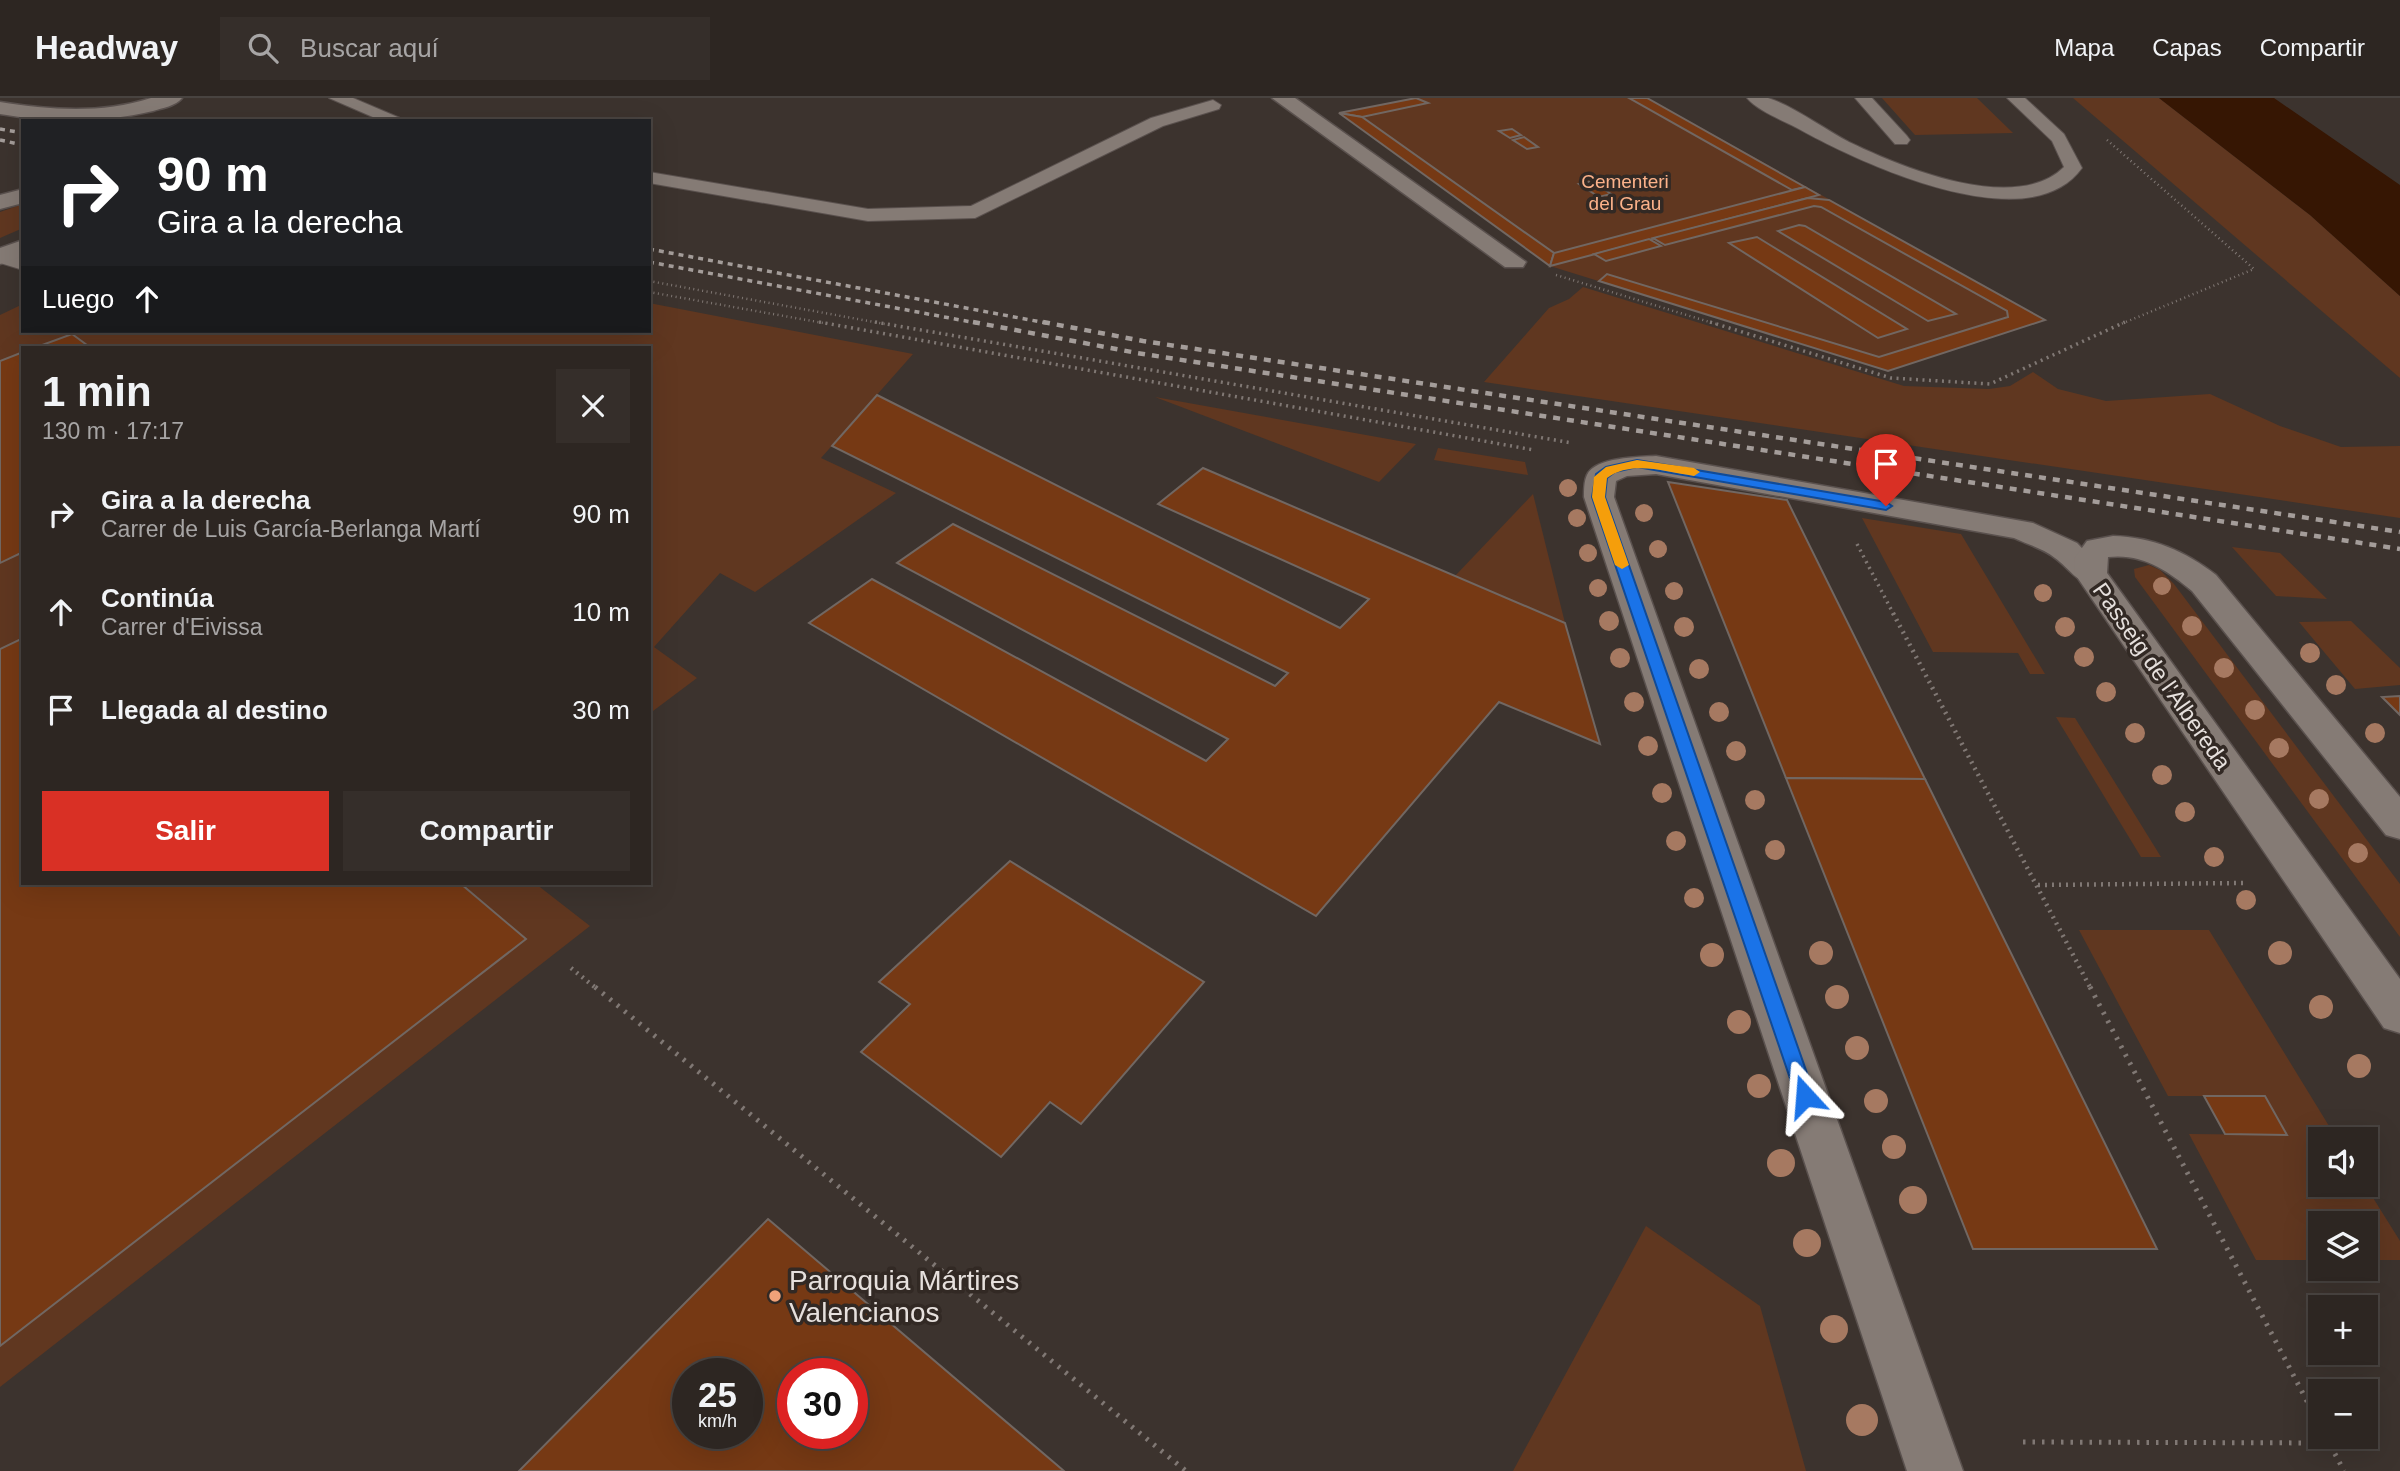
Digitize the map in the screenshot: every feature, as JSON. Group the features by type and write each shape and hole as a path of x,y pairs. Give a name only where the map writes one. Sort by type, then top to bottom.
{"street":[{"path":"1282,98 1514,262"},
{"path":"0,108 65,118 141,107 170,99"},
{"path":"0,202 21,197"},
{"path":"0,257 21,248"},
{"path":"1935,1471 1599,497 1601,477 1611,470 1637,464 1656,466 2022,530 2066,550 2091,574"},
{"name":"Passeig de l'Albereda","path":"2400,824 2204,583 2184,565 2149,550 2120,544 2098,548 2090,559 2091,574 2400,1014"}],"lane":[{"path":"337,98 394,119"},
{"path":"1755,98 1885,167 1923,180 1976,191 2013,192 2044,188 2062,181 2073,168 2070,154 2060,139 2015,98"},
{"path":"1863,98 1901,140"},
{"path":"651,177 868,215 975,212 1157,122 1213,105"},
{"path":"0,257 21,263"}],"path":[{"path":"1514,262 1891,377 1990,384 2090,337 2254,269 2100,134"},
{"path":"651,292 1534,450"},
{"path":"1832,496 2308,1403"},
{"path":"2038,885 2251,883"},
{"path":"571,968 1186,1471"},
{"path":"2023,1441 2308,1440"},
{"path":"2333,1449 2344,1471"}],"green space":[{"name":"Cementeri del Grau","path":"1416,98 1648,98 2045,320 1888,371 1550,266 1339,113"},
{"path":"1882,98 1977,98 2013,133 1915,135"},
{"path":"2073,98 2159,98 2310,215 2400,296 2400,378"},
{"path":"21,205 21,229 0,238 0,212"},
{"path":"1583,287 1904,386 1989,389 2010,386 2033,372 2058,389 2106,401 2210,394 2280,426 2341,447 2400,446 2400,518 1484,382 1549,308 1569,299"},
{"path":"651,303 913,354 821,458 896,493 755,592 720,573 654,647 697,678 651,712 651,346 21,346 21,885 537,885 590,926 0,1387 0,315 21,305 21,333 651,333"},
{"path":"1155,397 1416,444 1379,482"},
{"path":"1438,448 1525,462 1528,475 1434,460"},
{"path":"1533,494 1565,623 1455,576"},
{"path":"1862,518 1961,534 2045,674 2030,674 2018,653 1933,652"},
{"path":"2232,547 2280,553 2327,599 2276,596"},
{"path":"2149,565 2160,570 2174,584 2400,884 2400,937 2135,577 2134,569"},
{"path":"2351,621 2400,668 2400,685 2355,689 2299,622"},
{"path":"2056,717 2075,718 2161,857 2141,857"},
{"path":"2079,930 2209,930 2330,1127 2308,1127 2308,1197 2372,1197 2400,1241 2400,1260 2378,1260 2378,1211 2308,1211 2308,1260 2256,1260 2189,1134 2286,1135 2264,1096 2168,1096"},
{"path":"1646,1226 1760,1306 1806,1471 1513,1471"}],"shaded area":[{"path":"2159,98 2274,98 2400,185 2400,296 2310,215"}],"building":[{"path":"1416,98 1428,103 1362,117 1339,113"},
{"path":"1629,98 1647,98 1805,187 1792,190"},
{"path":"1339,113 1362,117 1554,253 1550,266"},
{"path":"1512,129 1521,135 1510,138 1499,131"},
{"path":"1524,137 1538,147 1527,149 1513,140"},
{"path":"1592,181 1611,194 1599,197 1579,184"},
{"path":"1805,187 1819,195 1550,266 1554,253"},
{"path":"1808,198 1829,200 2045,320 1888,371 1599,281 1607,274 1879,357 2008,317 2007,311 1821,207 1814,206 1665,245 1653,238"},
{"path":"1799,225 1956,314 1928,321 1778,231"},
{"path":"1757,237 1907,329 1878,338 1729,243"},
{"path":"1649,239 1661,246 1606,261 1594,254"},
{"path":"72,334 88,346 39,346"},
{"path":"21,353 21,553 0,563 0,361"},
{"path":"877,395 1340,628 1369,599 1158,504 1203,468 1565,623 1600,744 1499,702 1316,916 809,623 872,579 1206,761 1228,739 897,563 953,524 1275,686 1288,673 832,446"},
{"path":"1668,482 1787,500 1925,779 1786,778"},
{"path":"21,639 21,885 462,885 526,939 0,1346 0,649"},
{"path":"2400,696 2400,715 2382,697"},
{"path":"1786,778 1925,779 2157,1249 1973,1249"},
{"path":"1010,861 1204,982 1081,1124 1050,1102 1001,1157 861,1052 910,1004 879,982"},
{"path":"2204,1096 2265,1096 2287,1135 2225,1134"},
{"name":"Parroquia Mártires Valencianos","path":"768,1219 1064,1471 519,1471"}],"railway":[{"path":"0,129 21,133"},
{"path":"0,140 21,145"},
{"path":"651,249 1052,324"},
{"path":"651,262 982,324"},
{"path":"973,322 1137,353 2400,549"},
{"path":"1043,322 1143,341 2400,532"}],"slow traffic":[{"path":"1622,565 1599,497 1601,477 1611,470 1637,464 1694,472"}],"place":[{"name":"Parroquia Mártires Valencianos","path":"775,1296"}],"route":[{"path":"1805,1096 1599,497 1601,477 1611,470 1637,464 1886,506"}]}
